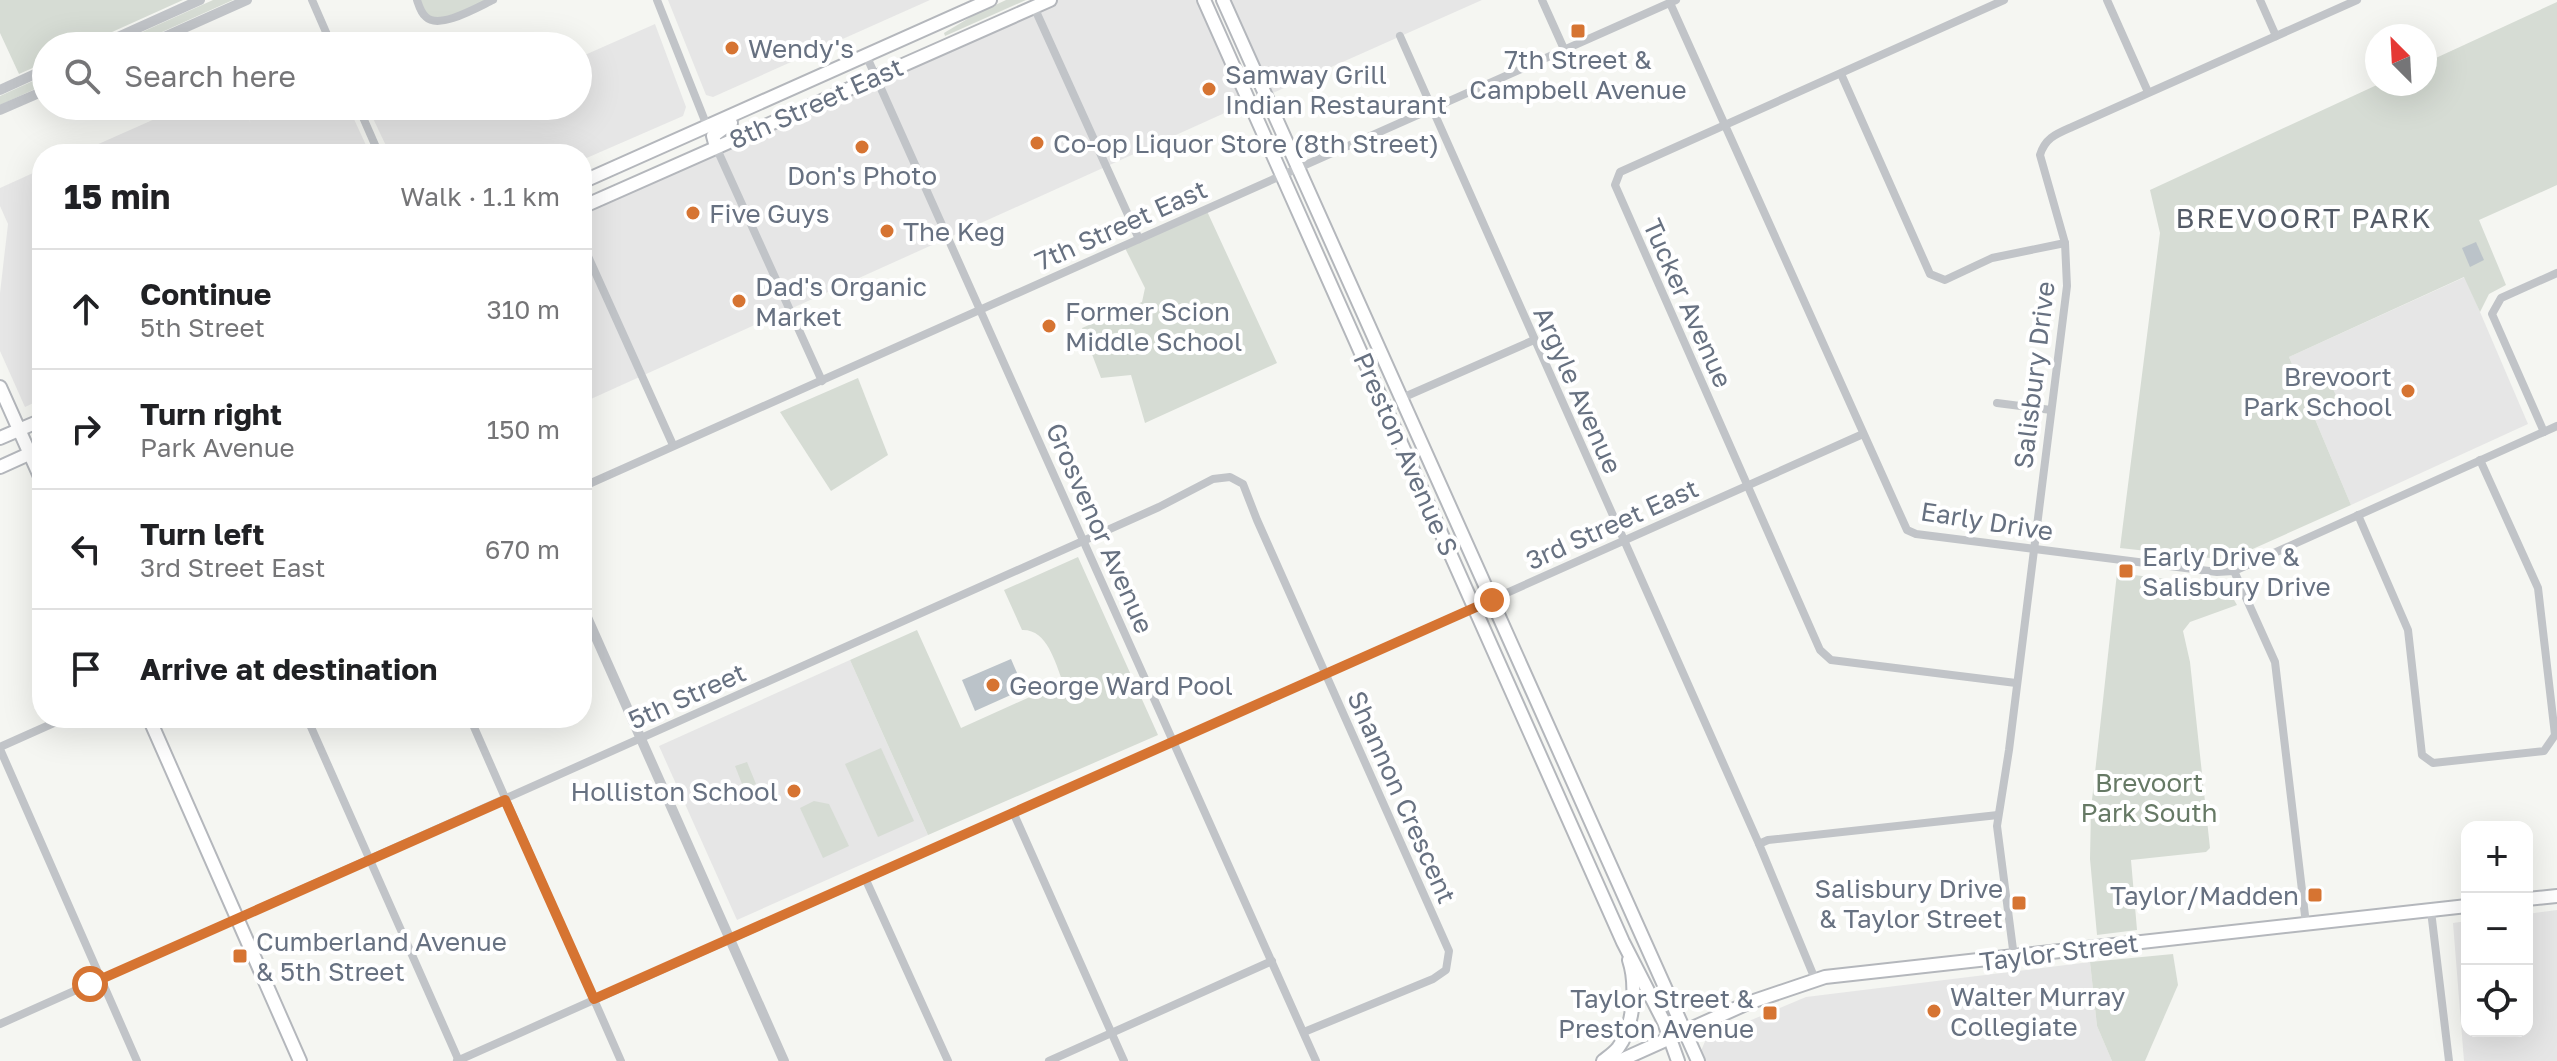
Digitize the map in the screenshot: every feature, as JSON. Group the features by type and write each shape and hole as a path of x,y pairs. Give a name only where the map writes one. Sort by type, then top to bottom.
{"main road":[{"name":"8th Street East","path":"592,178 990,0"},
{"name":"8th Street East","path":"592,203 1050,0"},
{"name":"Preston Avenue S","path":"1204,0 1623,942 1642,974 1678,1061"},
{"name":"Preston Avenue S","path":"1223,0 1698,1061"},
{"path":"716,147 713,136 719,130 774,96"},
{"path":"0,387 19,430 32,446"},
{"path":"0,438 32,424"},
{"path":"0,467 32,453"},
{"path":"153,728 300,1061"},
{"path":"2533,898 2557,896"},
{"name":"Taylor Street","path":"1619,1061 1759,998 1815,979 2461,907"},
{"path":"1603,1061 1619,1046 1632,1012 1632,970 1623,942"}],"street":[{"path":"129,32 200,0"},
{"path":"175,32 247,0"},
{"path":"312,0 326,32"},
{"path":"417,0 426,18 433,22 443,22 493,0"},
{"path":"657,0 707,126"},
{"path":"1542,0 1564,49"},
{"name":"Tucker Avenue","path":"2004,0 1620,172 1615,185 1820,650 1831,660 2016,683"},
{"path":"2107,0 2148,92"},
{"path":"2260,0 2276,36"},
{"name":"Salisbury Drive","path":"2014,957 1998,815 2009,750 2067,286 2065,243 2040,155 2043,144 2051,137 2148,92 2357,0"},
{"name":"7th Street East","path":"592,482 1673,1"},
{"name":"Early Drive","path":"1673,1 1725,126 1907,530 1916,534 2033,550 2217,572 2234,571 2557,426"},
{"path":"1034,7 1139,239"},
{"name":"Argyle Avenue","path":"1400,36 1759,844 1815,979"},
{"name":"Grosvenor Avenue","path":"866,55 1316,1061"},
{"path":"1841,74 1930,274 1945,280 1992,258 2065,243"},
{"path":"0,90 32,75"},
{"path":"0,110 32,96"},
{"path":"364,120 375,144"},
{"path":"716,147 822,381"},
{"path":"592,265 673,445"},
{"path":"2544,432 2492,314 2501,298 2557,273"},
{"path":"1402,398 1534,340"},
{"path":"1997,403 2051,410"},
{"name":"3rd Street East","path":"458,1061 1863,434"},
{"path":"2358,515 2408,630 2422,755 2433,763 2544,751 2555,735 2538,588 2480,460"},
{"name":"Shannon Crescent","path":"1084,541 1213,479 1230,477 1243,484 1449,951 1446,970 1433,979 1304,1032"},
{"name":"5th Street","path":"0,1024 1084,541"},
{"path":"2234,571 2275,662 2306,924"},
{"path":"592,629 784,1061"},
{"path":"43,728 0,748 137,1061"},
{"path":"311,728 458,1061"},
{"path":"474,728 621,1061"},
{"path":"1013,812 1124,1061"},
{"path":"1759,844 1768,840 1998,815"},
{"path":"865,878 948,1061"},
{"path":"2431,911 2449,1061"},
{"path":"1049,1061 1272,961"}],"shaded area":[{"path":"668,0 930,0 713,97 706,95"},
{"path":"1050,0 1204,0 1249,102 592,398 592,203"},
{"path":"1223,0 1482,0 1266,96"},
{"path":"655,24 686,107 683,116 592,156 592,144 385,144 374,120 592,120 592,52"},
{"path":"152,120 249,120 251,124 249,120 354,120 365,144 98,144"},
{"path":"32,174 32,404 25,407 0,351 0,293 8,224 0,206 0,188"},
{"path":"2476,242 2484,260 2470,267 2462,248"},
{"name":"Brevoort Park School","path":"2465,277 2528,424 2351,505 2289,357"},
{"name":"George Ward Pool","path":"1011,659 1024,689 975,711 962,680"},
{"name":"Holliston School","path":"850,660 928,835 737,920 659,746"},
{"path":"2557,910 2557,1061 2464,1061 2462,1037 2533,1037 2533,913"},
{"path":"2461,922 2461,1023 2453,923"},
{"name":"Walter Murray Collegiate","path":"2090,962 2097,1026 2112,1061 1706,1061 1701,1051 1706,1039 1806,997"}],"green space":[{"path":"0,0 183,0 112,32 32,32 32,68 19,74 0,33"},
{"path":"213,0 233,0 162,32 142,32"},
{"path":"417,0 493,0 433,22"},
{"path":"1006,0 1026,0 945,36 944,33 974,15"},
{"path":"2557,2 2557,185 2479,220 2506,285 2489,294 2480,312 2464,277 2289,357 2300,383 2328,378 2337,398 2312,412 2351,505 2228,560 2120,548 2160,233 2150,190 2365,90 2365,96 2437,96 2437,57"},
{"path":"32,81 32,90 0,105 0,96"},
{"path":"1206,209 1277,363 1145,423 1131,375 1101,378 1082,328 1142,302 1145,288 1124,246"},
{"path":"858,378 888,455 831,491 780,412"},
{"path":"1078,557 1158,735 928,835 850,660 917,630 961,728 1063,682 1044,641 1031,631 1022,630 1004,590"},
{"name":"Brevoort Park South","path":"2117,573 2226,586 2237,605 2190,622 2183,631 2190,662 2210,848 2206,852 2131,860 2137,930 2097,935 2090,859 2091,809"},
{"path":"881,748 914,821 878,837 845,764"},
{"path":"747,762 756,784 744,789 735,766"},
{"path":"814,801 829,804 849,846 823,858 800,808"},
{"path":"2173,954 2178,985 2145,1061 2112,1061 2097,1026 2090,962"}],"place":[{"name":"7th Street & Campbell Avenue","path":"1578,31"},
{"name":"Wendy's","path":"732,48"},
{"name":"Samway Grill Indian Restaurant","path":"1209,89"},
{"name":"Co-op Liquor Store (8th Street)","path":"1037,143"},
{"name":"Don's Photo","path":"862,147"},
{"name":"Five Guys","path":"693,213"},
{"name":"The Keg","path":"887,231"},
{"name":"Dad's Organic Market","path":"739,301"},
{"name":"Former Scion Middle School","path":"1049,326"},
{"name":"Brevoort Park School","path":"2408,391"},
{"name":"Early Drive & Salisbury Drive","path":"2126,571"},
{"name":"George Ward Pool","path":"993,685"},
{"name":"Holliston School","path":"794,791"},
{"name":"Taylor/Madden","path":"2315,895"},
{"name":"Salisbury Drive & Taylor Street","path":"2019,903"},
{"name":"Cumberland Avenue & 5th Street","path":"240,956"},
{"name":"Walter Murray Collegiate","path":"1934,1011"},
{"name":"Taylor Street & Preston Avenue","path":"1770,1013"}],"district":[{"name":"BREVOORT PARK","path":"2304,217"}],"route":[{"path":"90,984 505,800 594,999 1492,600"}]}
